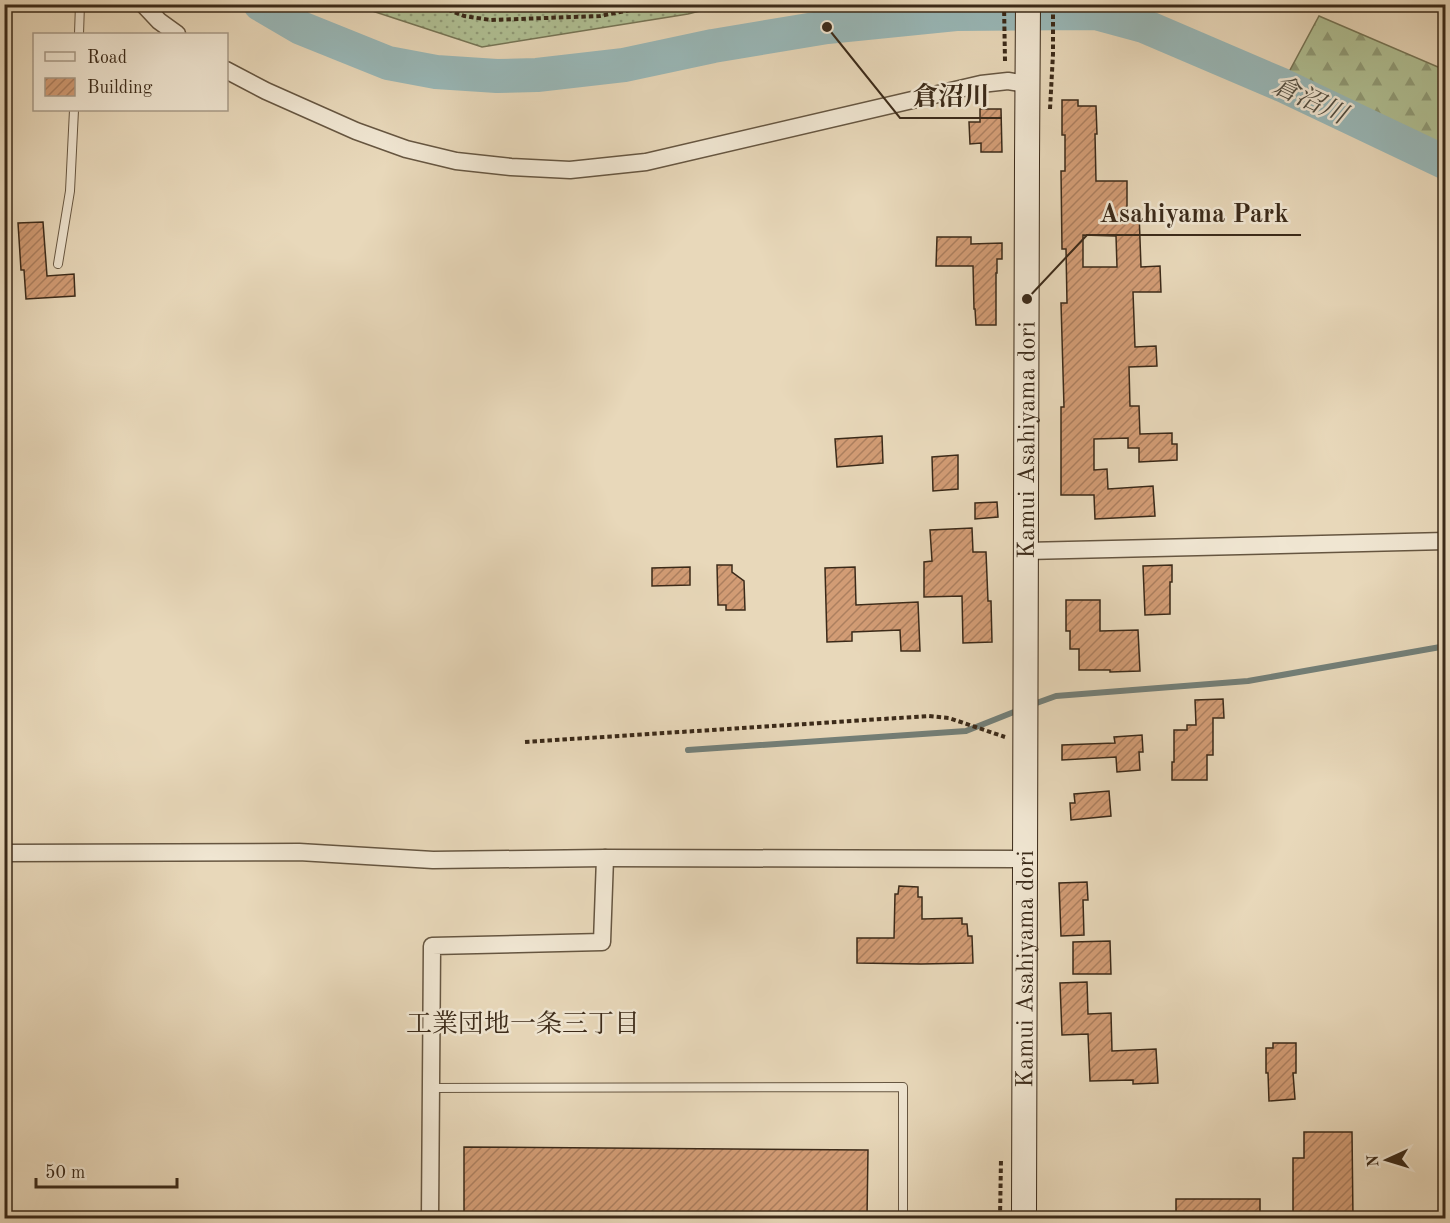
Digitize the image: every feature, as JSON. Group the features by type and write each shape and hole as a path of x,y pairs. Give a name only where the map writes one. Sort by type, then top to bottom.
{"main road":[{"name":"Kamui Asahiyama dori","path":"1024,1218 1028,4"}],"street":[{"path":"143,4 159,21 176,33"},
{"path":"228,71 346,127 406,149 456,162 570,170 646,162 981,84 1008,81 1027,84"},
{"path":"1026,551 1446,541"},
{"path":"4,853 299,852 433,860 1025,859"},
{"path":"430,1218 432,946 602,942 605,858"}],"lane":[{"path":"79,33 80,4"},
{"path":"58,264 70,190 74,111"},
{"path":"431,1088 903,1087 903,1218"}],"path":[{"path":"434,4 465,16 491,20 600,16 661,4"},
{"path":"1004,4 1004,55"},
{"path":"1053,4 1053,54"},
{"path":"525,742 929,716 1025,733"}],"green space":[{"path":"354,5 723,5 688,14 482,47"},
{"path":"1319,16 1445,70 1445,163 1282,85"}],"building":[{"path":"1062,100 1078,100 1078,106 1096,106 1096,181 1127,181 1127,212 1139,212 1141,267 1160,266 1161,292 1133,292 1135,347 1156,346 1157,366 1129,367 1130,406 1139,406 1140,434 1172,433 1172,444 1177,444 1177,460 1139,462 1139,448 1128,448 1128,438 1094,439 1094,470 1107,469 1108,489 1153,486 1155,516 1095,519 1094,495 1061,495 1061,407 1064,407 1061,303 1067,303 1066,249 1062,249 1061,171 1065,171 1065,135 1062,135","holes":["1083,235 1116,236 1117,267 1083,267"]},
{"path":"980,109 1001,109 1002,152 981,152 981,143 970,144 969,122 980,122"},
{"path":"43,222 47,276 74,274 75,296 26,299 24,270 21,270 18,223"},
{"path":"937,237 971,237 971,244 1002,243 1002,259 997,259 996,325 976,325 973,266 936,266"},
{"path":"882,436 883,463 837,467 835,439"},
{"path":"958,455 958,489 933,491 932,457"},
{"path":"997,502 998,517 975,519 975,503"},
{"path":"972,528 973,552 986,552 992,642 963,643 962,596 924,597 924,562 932,561 930,530"},
{"path":"717,565 732,565 732,572 744,581 745,610 726,610 726,605 718,605"},
{"path":"1172,565 1170,614 1145,615 1143,566"},
{"path":"690,567 690,585 652,586 652,568"},
{"path":"855,567 856,605 918,602 920,651 901,651 900,630 852,632 852,641 827,642 825,568"},
{"path":"1066,600 1100,600 1100,631 1138,630 1140,671 1079,670 1079,649 1070,649 1070,631 1066,631"},
{"path":"1223,699 1224,718 1213,718 1213,755 1207,755 1207,780 1172,780 1174,730 1187,730 1187,725 1196,725 1195,700"},
{"path":"1142,735 1143,752 1139,752 1140,770 1117,772 1116,757 1062,760 1062,745 1115,743 1114,737"},
{"path":"1109,791 1111,816 1071,820 1070,803 1075,803 1074,794"},
{"path":"1087,882 1088,900 1083,900 1084,935 1061,936 1059,883"},
{"path":"899,886 918,887 918,897 922,897 922,919 962,918 962,924 967,924 968,936 972,936 973,963 857,963 857,938 894,938 895,894 898,894"},
{"path":"1110,941 1111,974 1073,974 1073,942"},
{"path":"1087,982 1088,1014 1111,1013 1112,1051 1156,1049 1158,1083 1133,1084 1133,1080 1090,1081 1088,1034 1062,1035 1060,983"},
{"path":"1273,1043 1296,1043 1296,1073 1293,1073 1295,1099 1269,1101 1266,1048 1273,1048"},
{"path":"1304,1132 1352,1132 1353,1218 1293,1218 1293,1158 1304,1158"},
{"path":"464,1147 868,1150 867,1218 464,1218"},
{"path":"1176,1199 1260,1199 1260,1218 1176,1218"}],"waterway":[{"name":"倉沼川","path":"260,4 301,28 388,63 436,72 497,76 537,75 624,65 713,46 827,27 956,14 1096,13 1144,26 1282,85 1446,163"},
{"path":"1031,705 1056,696 1248,681 1446,646"},
{"path":"688,750 966,731 1019,710"}],"place":[{"name":"倉沼川","path":"827,27"},
{"name":"Asahiyama Park","path":"1027,299"}],"district":[{"name":"工業団地一条三丁目","path":"523,1023"}]}
